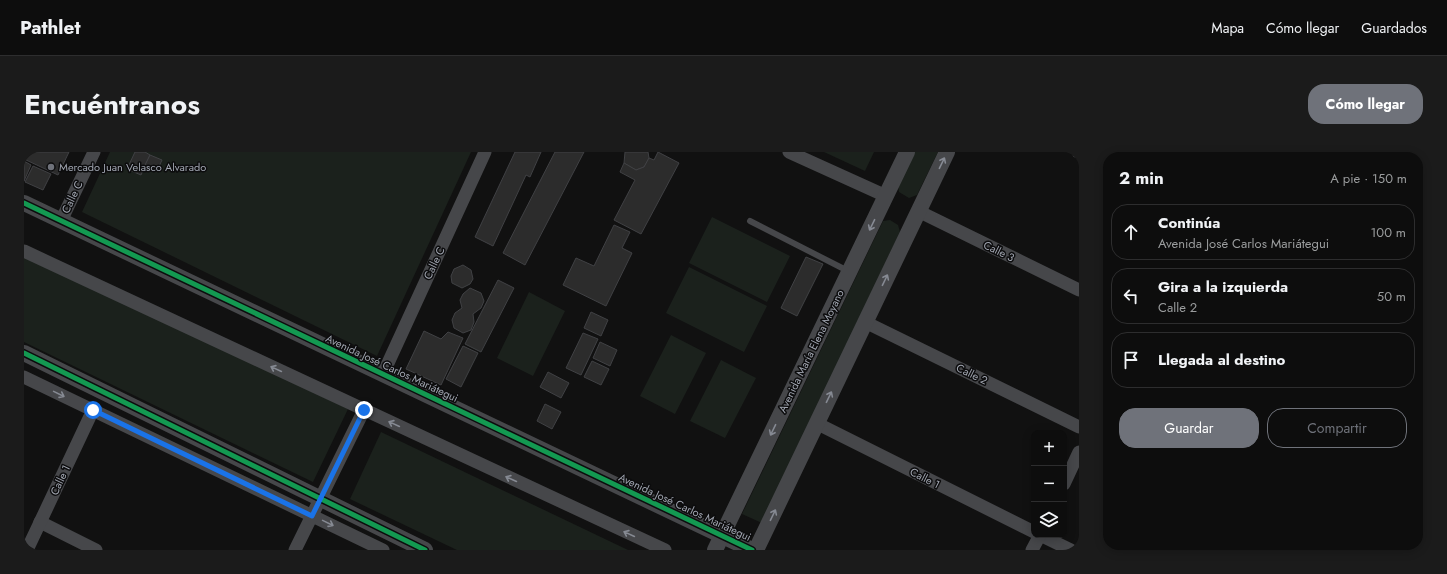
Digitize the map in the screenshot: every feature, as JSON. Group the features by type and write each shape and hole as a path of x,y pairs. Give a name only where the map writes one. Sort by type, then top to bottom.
{"street":[{"name":"Calle C","path":"61,221 94,152"},
{"name":"Calle C","path":"383,374 485,152"},
{"path":"790,152 886,196"},
{"name":"Avenida María Elena Moyano","path":"715,550 908,152"},
{"path":"756,550 947,152"},
{"name":"Avenida José Carlos Mariátegui","path":"24,204 752,550"},
{"name":"Calle 3","path":"918,212 1079,290"},
{"path":"24,251 665,550"},
{"name":"Calle 2","path":"865,322 1079,426"},
{"path":"24,354 425,550"},
{"path":"24,377 382,550"},
{"name":"Calle 1","path":"27,550 93,410"},
{"path":"295,550 364,410"},
{"name":"Calle 1","path":"816,424 1031,531"},
{"path":"1067,478 1079,452"},
{"path":"40,522 96,550"},
{"path":"1032,550 1038,538"},
{"path":"1046,538 1071,550"}],"lane":[{"path":"750,221 850,272"}],"shaded area":[{"path":"110,152 471,152 377,356 82,212"},
{"path":"824,152 874,152 865,171"},
{"path":"914,152 938,152 917,195 909,198 899,192 898,185"},
{"path":"712,217 790,256 767,302 689,263"},
{"path":"890,220 898,225 900,232 762,523 742,514 883,221"},
{"path":"24,254 348,409 313,482 24,342"},
{"path":"689,267 767,306 744,352 666,313"},
{"path":"529,292 565,311 533,376 497,358"},
{"path":"671,335 706,353 675,414 640,396"},
{"path":"721,360 756,378 725,438 690,421"},
{"path":"381,432 628,550 457,550 350,499"}],"building":[{"name":"Mercado Juan Velasco Alvarado","path":"24,152 69,152 58,175 24,159"},
{"path":"135,152 145,152 150,155 141,175 127,169"},
{"path":"515,152 541,152 530,177 526,175 493,246 475,237"},
{"path":"555,152 584,152 525,265 503,253"},
{"path":"625,152 648,152 649,158 644,167 636,170 624,163"},
{"path":"658,152 679,163 641,234 614,220 635,180 620,172 624,163 636,170 644,167 649,158 654,160"},
{"path":"150,155 162,160 157,171 145,165"},
{"path":"24,161 31,165 24,181"},
{"path":"33,166 51,174 43,190 25,182"},
{"path":"614,225 630,232 622,248 632,253 606,306 563,285 576,258 594,266"},
{"path":"806,257 823,264 797,316 781,308"},
{"path":"463,265 471,270 473,279 470,284 462,288 452,283 451,276 454,269"},
{"path":"498,280 514,288 481,352 465,344"},
{"path":"470,288 481,293 484,301 481,308 473,314 474,322 471,330 463,333 454,328 452,320 455,313 462,308 460,300 463,294"},
{"path":"591,312 608,320 601,336 584,328"},
{"path":"424,331 441,339 448,332 463,338 441,385 406,369"},
{"path":"583,333 598,339 581,375 566,368"},
{"path":"600,342 617,350 610,366 593,358"},
{"path":"463,346 478,353 461,387 446,379"},
{"path":"592,361 609,369 601,385 584,377"},
{"path":"548,372 569,383 561,398 540,387"},
{"path":"545,404 561,412 552,429 537,421"}],"cycle path":[{"path":"24,203 752,550"},
{"path":"24,353 425,550"}],"place":[{"name":"Mercado Juan Velasco Alvarado","path":"51,167"}],"route":[{"path":"93,410 312,516 364,410"}]}
